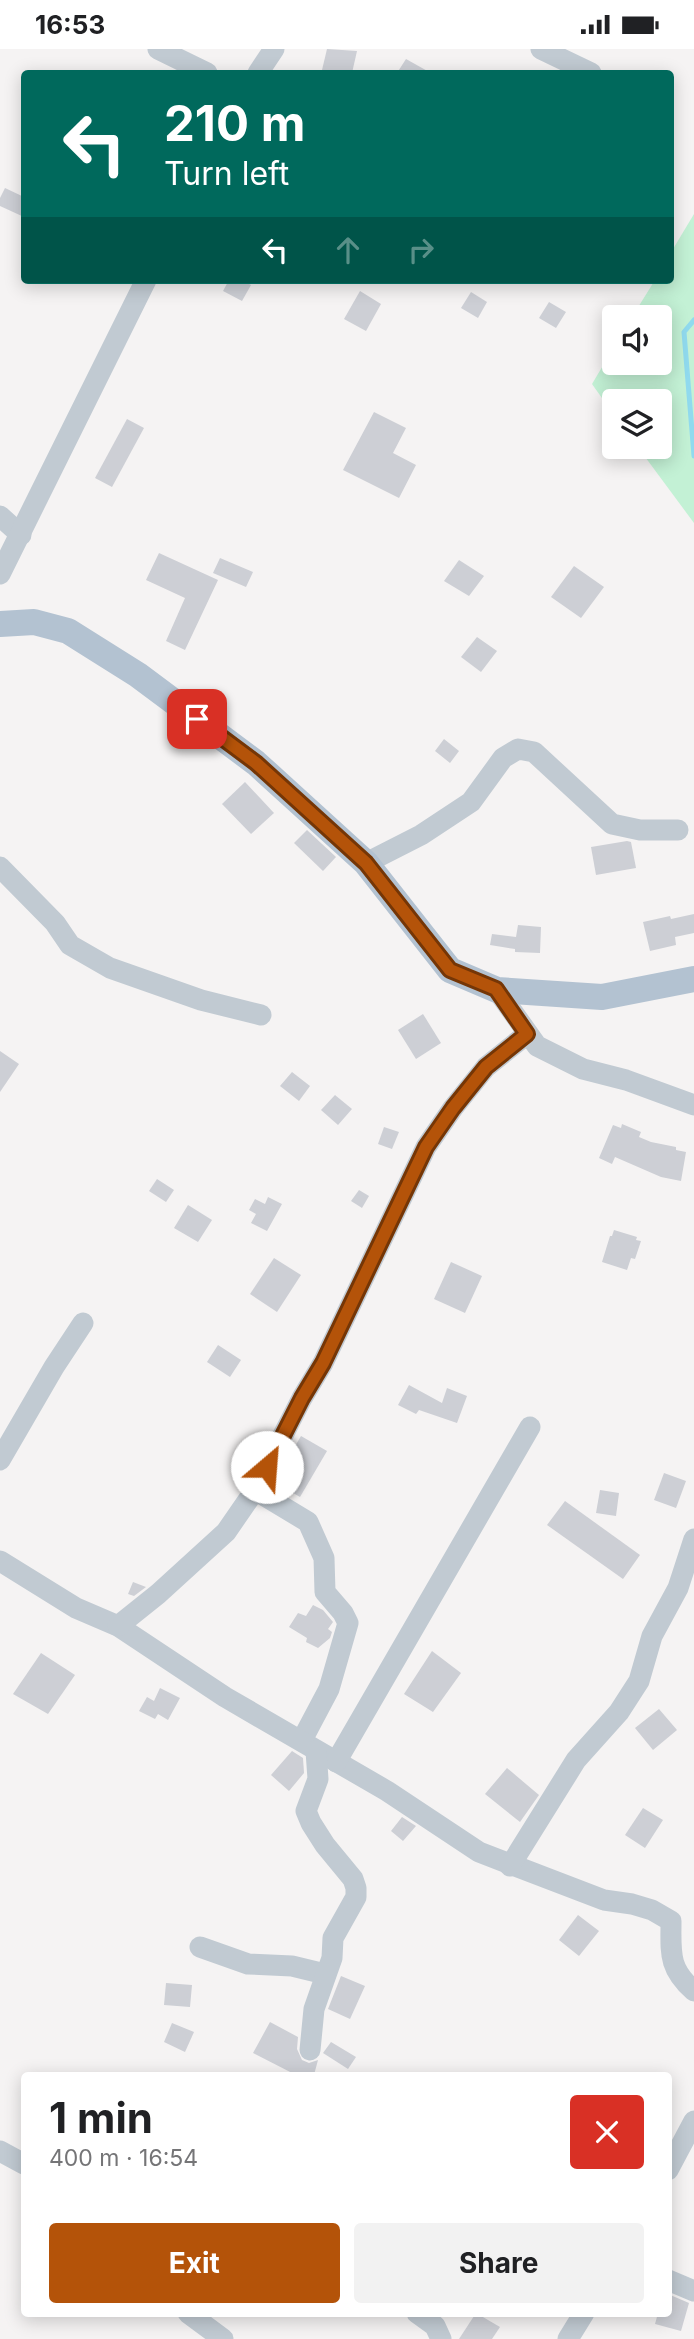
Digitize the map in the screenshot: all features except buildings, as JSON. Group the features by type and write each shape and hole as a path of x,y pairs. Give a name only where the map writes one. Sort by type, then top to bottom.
{"main road":[{"path":"0,624 34,622 68,631 138,675 256,763 366,863 450,970 496,989 602,997 694,979"}],"street":[{"path":"158,49 201,70"},
{"path":"260,70 274,49"},
{"path":"541,49 585,70"},
{"path":"0,574 117,333 144,284"},
{"path":"0,516 20,535"},
{"path":"366,863 421,835 471,802 503,758 518,749 534,752 612,824 639,830 678,830"},
{"path":"0,867 55,923 70,945 110,968 201,1000 261,1015"},
{"path":"496,989 537,1046 583,1069 626,1080 694,1105"},
{"path":"118,1626 159,1594 226,1532 255,1490 323,1363 426,1147 486,1067 527,1034"},
{"path":"0,1460 83,1323"},
{"path":"336,1762 530,1427"},
{"path":"255,1490 308,1522 324,1558 325,1592 348,1623 309,1746 318,1779 306,1811 317,1834 353,1879 356,1897 333,1938 332,1958 314,2009 310,2050"},
{"path":"510,1865 576,1761 619,1712 639,1681 652,1636 678,1588 694,1539"},
{"path":"0,1561 76,1608 118,1626 225,1697 387,1791 479,1852 604,1900 632,1903 652,1910 671,1921 671,1959 685,1983 694,1991"},
{"path":"200,1947 248,1964 292,1966 325,1974"},
{"path":"672,2162 694,2121"},
{"path":"0,2151 21,2162"},
{"path":"672,2282 694,2291"},
{"path":"193,2317 223,2339"},
{"path":"423,2317 435,2326 441,2339"},
{"path":"568,2339 582,2317"}],"green space":[{"path":"694,214 694,523 647,459 672,459 672,389 602,389 602,398 592,384 602,367 602,375 672,375 672,305 639,305 653,284 674,284 674,247"}],"waterway":[{"path":"694,320 684,332 694,456"}],"route":[{"path":"197,719 256,763 366,863 450,970 496,989 527,1034 486,1067 426,1147 323,1363 267,1467"}]}
